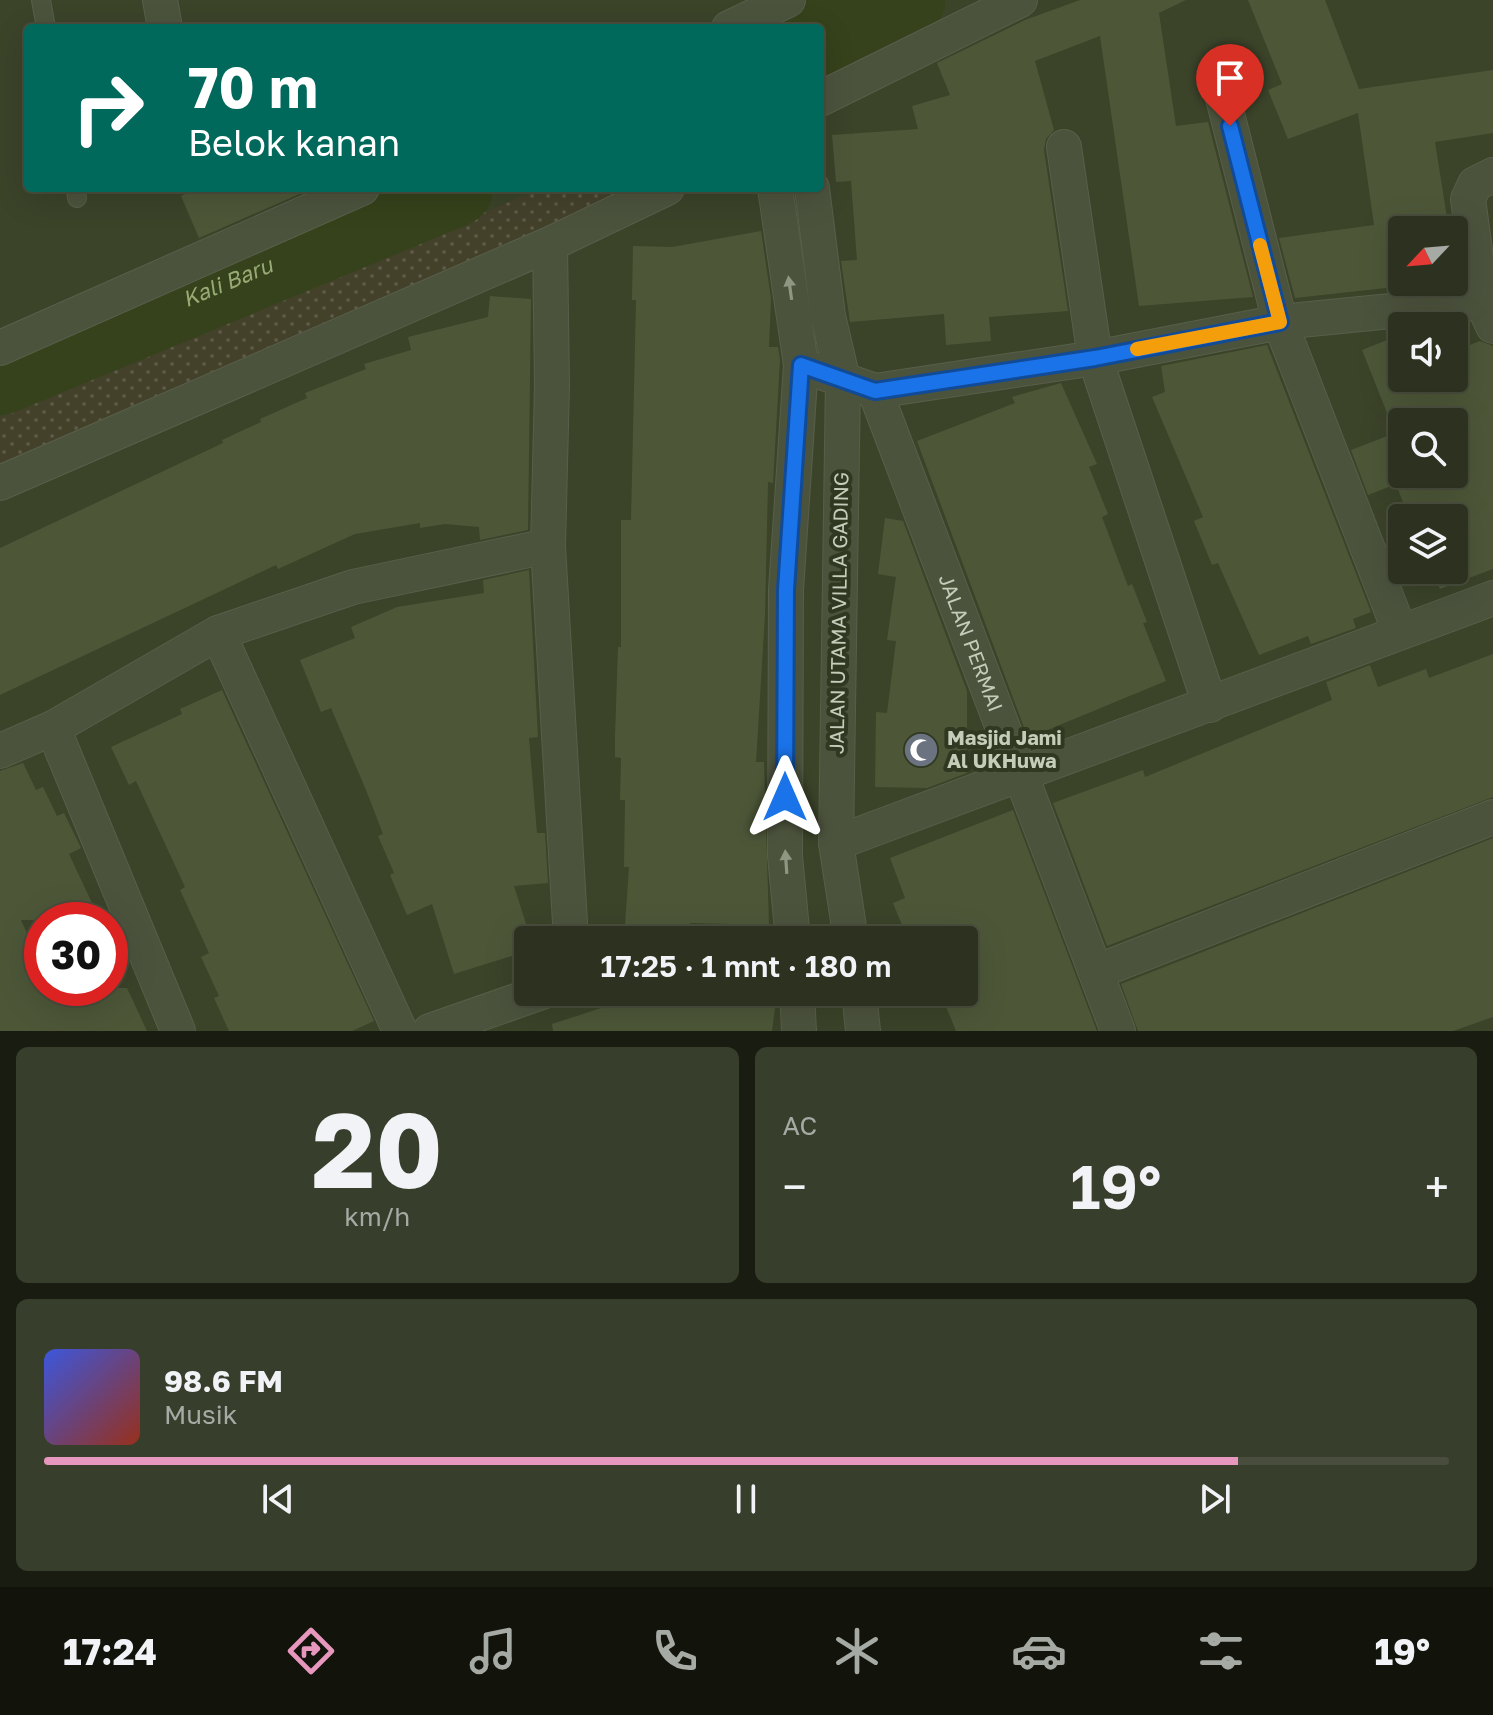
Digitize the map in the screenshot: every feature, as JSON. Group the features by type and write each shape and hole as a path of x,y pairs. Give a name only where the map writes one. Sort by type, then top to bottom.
{"street":[{"path":"160,0 164,24"},
{"path":"824,97 1020,0"},
{"path":"1223,98 1280,322 1400,632"},
{"path":"1064,147 1095,358 1210,705"},
{"path":"801,365 859,385 1095,358 1280,322 1487,314 1468,199 1475,184 1493,175"},
{"path":"0,348 353,192"},
{"path":"0,483 550,244 659,192"},
{"path":"776,192 801,365 786,590 785,856 792,926"},
{"name":"JALAN PERMAI","path":"812,192 828,316 1022,773 1118,1031"},
{"path":"550,244 548,546 570,926"},
{"name":"JALAN UTAMA VILLA GADING","path":"849,926 836,843 859,385"},
{"path":"0,751 53,728 218,633 353,587 548,546"},
{"path":"836,843 1493,598"},
{"path":"218,633 400,1031"},
{"path":"53,728 178,1031"},
{"path":"1096,972 1493,817"},
{"path":"430,1031 514,1002"},
{"path":"798,1006 799,1031"},
{"path":"860,1006 863,1031"}],"lane":[{"path":"41,0 45,24"}],"shaded area":[{"path":"533,192 658,192 0,487 0,418"}],"building":[{"path":"1080,0 1186,0 1159,13 1176,126 1208,122 1253,297 1139,306 1100,36 1035,61 1054,130 1046,139 1044,150 1068,311 989,317 991,341 946,345 944,314 850,322 841,261 857,260 851,181 836,182 832,135 918,129 912,106 950,95 937,63 1025,20"},
{"path":"1248,0 1325,0 1359,89 1493,70 1493,133 1435,142 1447,216 1388,216 1388,288 1295,298 1279,238 1374,225 1358,113 1288,139 1268,90 1282,84"},
{"path":"190,192 304,192 199,238 181,196"},
{"path":"761,231 771,298 769,347 778,347 780,359 773,483 768,482 765,615 756,762 764,762 769,925 690,923 689,926 625,926 629,867 624,867 625,800 620,800 621,758 615,757 615,736 618,647 621,647 621,520 631,520 636,300 632,300 633,246 672,247"},
{"path":"490,296 531,299 528,530 480,540 479,527 445,524 420,528 420,523 355,534 278,569 276,565 0,695 0,548 223,443 222,440 261,422 260,419 307,398 305,393 366,369 364,364 411,350 408,337 488,317"},
{"path":"1388,340 1388,392 1468,392 1468,346 1480,341 1493,346 1493,569 1468,578 1468,504 1404,504 1398,488 1468,488 1468,408 1388,408 1388,415 1362,350"},
{"path":"1267,345 1371,612 1353,619 1356,628 1311,644 1308,636 1259,655 1218,563 1212,565 1194,521 1203,517 1152,397 1165,392 1161,366"},
{"path":"1061,383 1097,464 1089,467 1108,514 1102,517 1128,586 1132,584 1147,622 1143,623 1166,681 1028,738 917,441 1015,403 1012,397"},
{"path":"1388,436 1388,487 1368,495 1351,450"},
{"path":"885,518 903,521 967,691 967,773 927,788 875,787 876,712 887,713 896,641 887,640 896,577 878,574"},
{"path":"529,570 538,737 529,738 537,833 545,833 548,883 514,886 527,926 514,926 514,955 454,974 432,904 407,915 390,875 394,873 378,836 383,834 366,790 331,708 321,712 300,660 355,638 351,627 397,607 484,593 483,580"},
{"path":"1493,654 1493,797 1107,946 1053,803 1143,770 1145,777 1332,700 1326,682 1370,665 1378,687 1426,669 1429,678"},
{"path":"222,690 374,1021 352,1031 229,1031 214,998 219,996 201,957 209,953 180,890 185,887 136,781 129,785 111,747 182,714 180,709"},
{"path":"23,763 36,790 43,787 57,816 64,813 81,848 69,854 92,902 24,902 24,920 21,920 24,927 24,1006 128,1006 128,990 147,1031 0,1031 0,771"},
{"path":"1013,810 1097,1031 956,1031 946,1006 978,1006 978,926 902,926 893,903 905,898 890,858"},
{"path":"1493,838 1493,1017 1453,1031 1138,1031 1121,984"},
{"path":"608,1006 775,1006 772,1031 553,1031 552,1024"}],"waterway":[{"name":"Kali Baru","path":"824,34 906,0"},
{"name":"Kali Baru","path":"0,376 444,192"}],"slow traffic":[{"path":"1137,349 1280,322 1260,245"}],"place":[{"name":"Masjid Jami Al UKHuwa","path":"921,750"}],"route":[{"path":"785,797 786,590 801,365 875,391 1095,358 1280,322 1230,126"}]}
